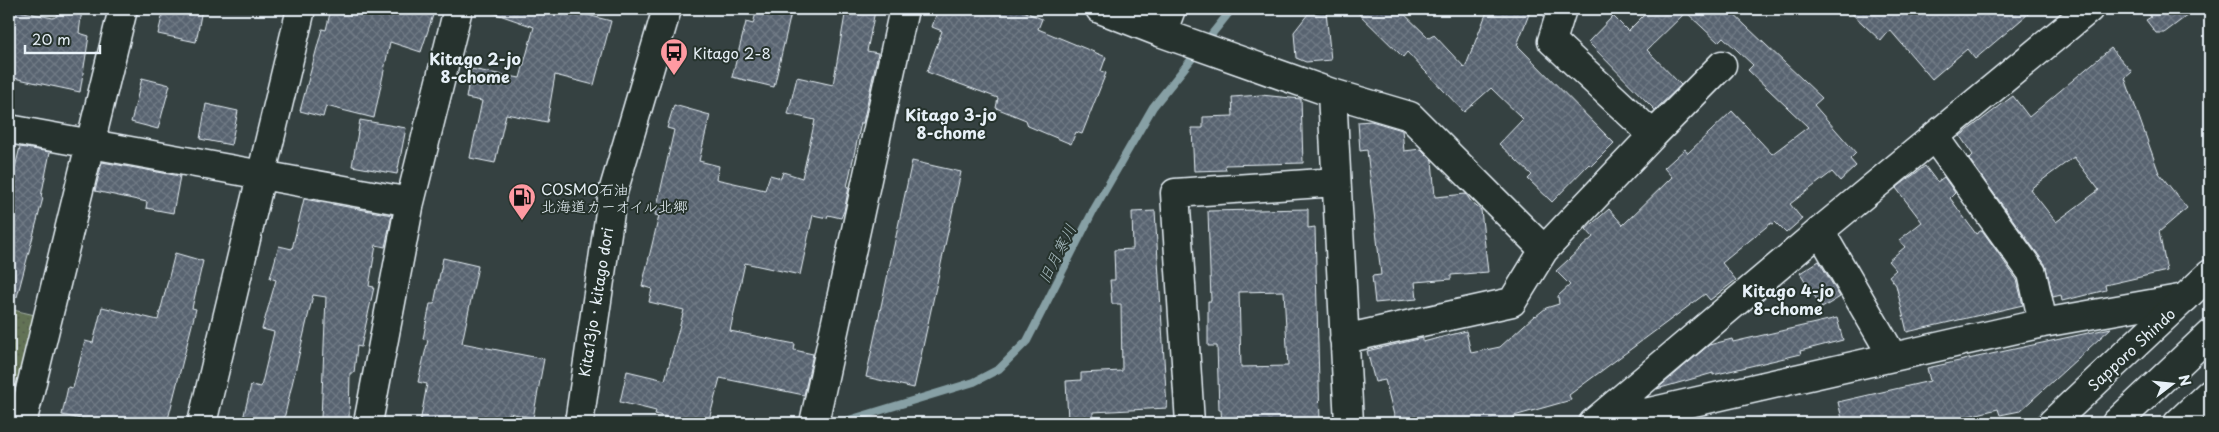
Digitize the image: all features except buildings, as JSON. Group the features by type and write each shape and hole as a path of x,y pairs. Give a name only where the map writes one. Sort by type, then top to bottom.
{"main road":[{"path":"9,415 24,415 123,9"},
{"path":"202,423 301,9"},
{"path":"368,423 410,202 458,9"},
{"name":"Kita13jo・kitago dori","path":"578,423 612,192 667,9"},
{"path":"816,413 904,9"},
{"path":"1100,9 1167,21 1187,42 1332,93 1410,116 1544,250"},
{"path":"1562,9 1552,41 1653,135"},
{"path":"1593,423 1820,231 2089,9"},
{"path":"1344,340 1512,302 1544,250 1722,65"},
{"path":"1332,93 1349,423"},
{"path":"9,129 410,202"},
{"path":"1935,138 2032,273 2043,323"},
{"path":"1190,423 1175,193 1336,182"},
{"path":"1820,231 1894,357"},
{"name":"Sapporo Shindo","path":"2052,423 2210,274"},
{"path":"1601,423 2043,323 2185,298"},
{"path":"2116,423 2210,334"},
{"path":"2178,423 2210,392"}],"green space":[{"path":"9,309 35,315 15,393 9,398"}],"waterway":[{"name":"旧月寒川","path":"839,423 974,382 999,369 1027,341 1093,211 1153,107 1232,9"}],"place":[{"name":"Kitago 2-8","path":"674,76"},
{"name":"COSMO石油 北海道カーオイル北郷","path":"522,221"}],"district":[{"name":"Kitago 2-jo 8-chome","path":"475,67"},
{"name":"Kitago 3-jo 8-chome","path":"951,123"},
{"name":"Kitago 4-jo 8-chome","path":"1788,299"}]}
